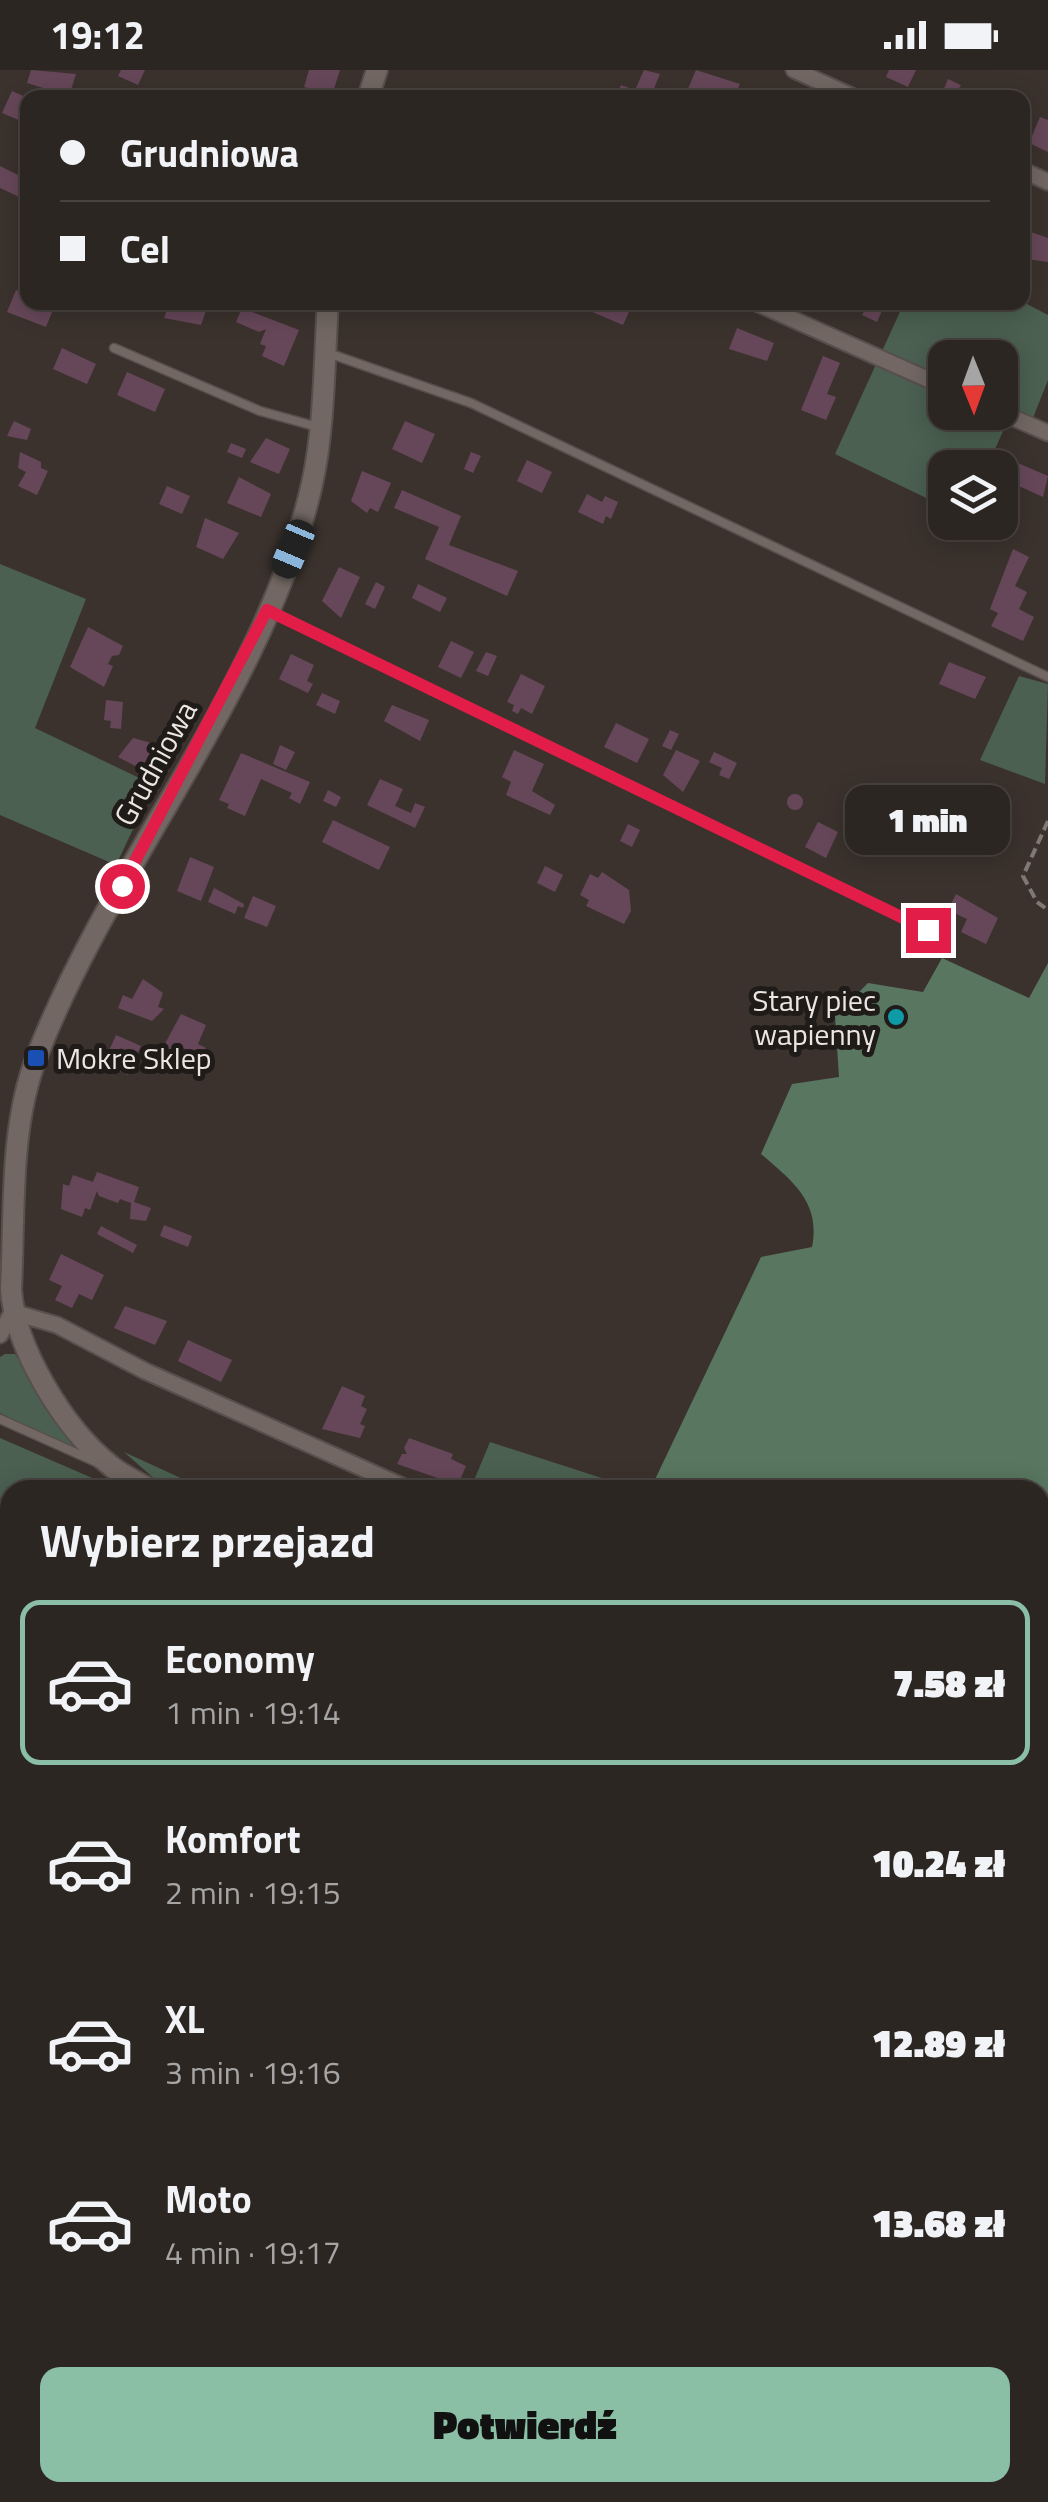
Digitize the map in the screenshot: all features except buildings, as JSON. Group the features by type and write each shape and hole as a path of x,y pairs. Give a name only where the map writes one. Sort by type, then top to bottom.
{"street":[{"path":"794,70 838,90"},
{"name":"Grudniowa","path":"134,1480 110,1466 50,1396 27,1353 12,1312 19,1128 36,1058 91,942 267,610 293,549 313,481 328,310"},
{"path":"772,310 928,379"},
{"path":"1018,420 1048,433"},
{"path":"0,1335 12,1312 57,1325 145,1372 388,1480"}],"lane":[{"path":"114,348 260,411 318,428"},
{"path":"325,352 470,402 1048,677"},
{"path":"267,610 928,930"},
{"path":"0,1419 76,1456 110,1466"}],"path":[{"path":"1048,821 1024,876 1037,902 1048,910"}],"green space":[{"path":"1030,306 1048,315 1048,380 1033,418 1018,424 1018,340 928,340 928,430 1004,430 995,450 928,450 928,499 835,454 901,310 1030,310"},
{"path":"0,564 86,599 35,728 154,785 116,865 0,815"},
{"path":"1019,676 1048,684 1045,784 980,760"},
{"path":"942,958 1029,998 1048,963 1048,1480 655,1480 761,1257 812,1247 812,1217 802,1194 761,1154 792,1084 839,1077 835,1016 868,983 923,992"},
{"path":"15,1354 85,1454 0,1413 0,1357"},
{"path":"0,1438 97,1480 0,1480"},
{"path":"490,1442 608,1480 474,1480"},
{"path":"124,1452 185,1480 156,1480"}],"place":[{"name":"Stary piec wapienny","path":"896,1017"},
{"name":"Mokre Sklep","path":"36,1058"}],"route":[{"path":"122,886 234,680 267,610 928,930"}]}
